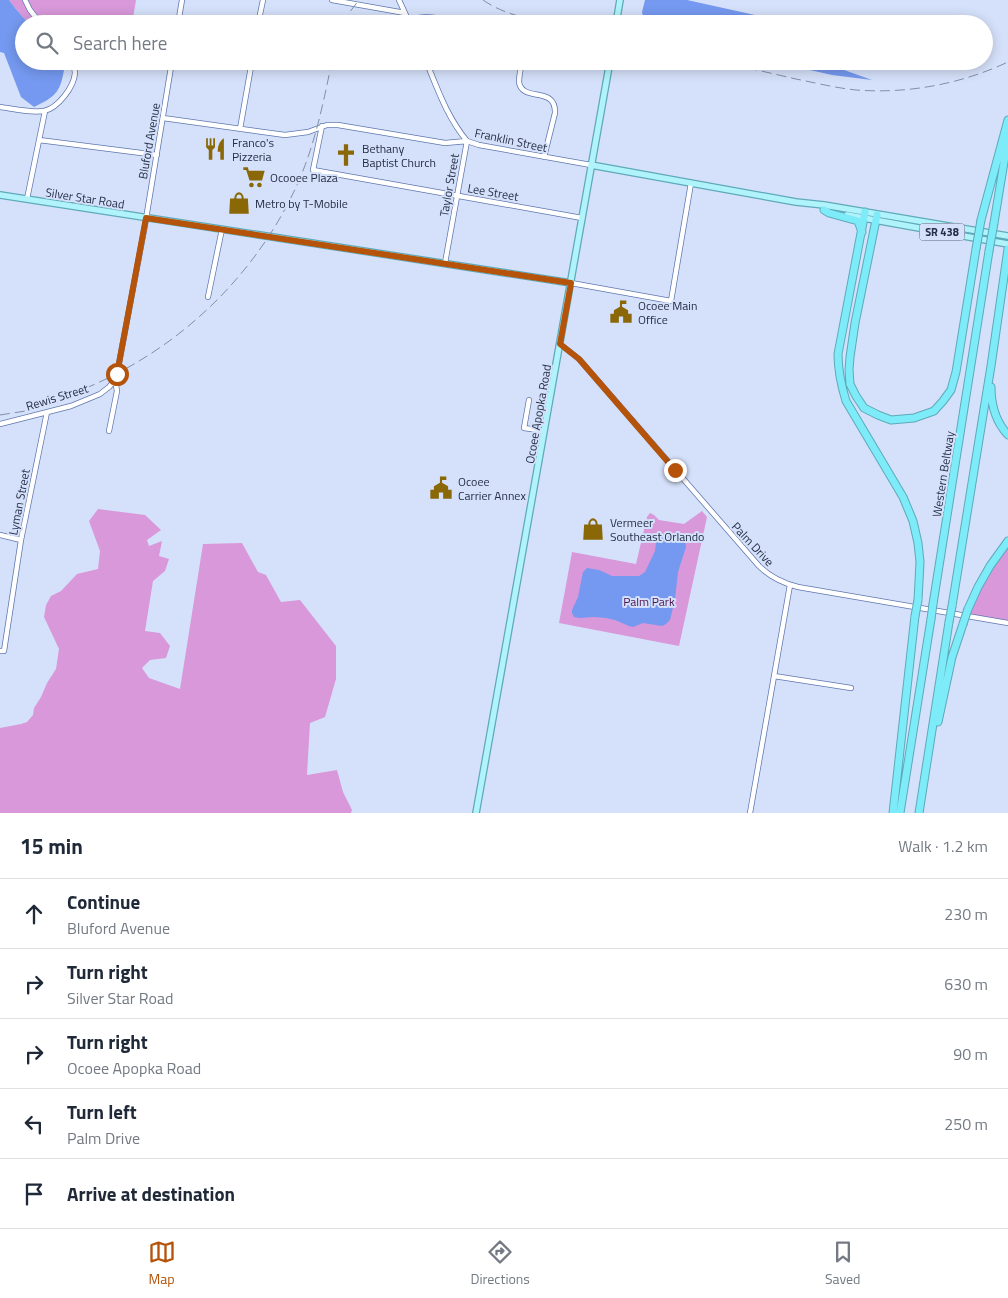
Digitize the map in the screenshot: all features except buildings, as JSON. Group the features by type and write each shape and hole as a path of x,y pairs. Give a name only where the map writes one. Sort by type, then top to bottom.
{"highway":[{"path":"877,218 850,357 850,384 864,408 878,416 892,420 914,418 934,410 951,390 956,372 981,220 1008,120"},
{"name":"Western Beltway","path":"900,813 1008,138"},
{"path":"824,210 858,221 862,233"},
{"path":"865,215 838,354 840,378 846,401 903,497 913,521 920,562 918,600 893,813"},
{"path":"919,813 1008,251"},
{"path":"991,366 991,397 995,415 1001,428 1008,435"},
{"path":"922,793 952,657 968,609 990,566 1008,541"}],"main road":[{"path":"618,15 620,0"},
{"name":"Ocoee Apopka Road","path":"476,813 608,70"},
{"name":"Franklin Street","path":"591,165 865,215 1008,244"},
{"name":"Silver Star Road","path":"0,195 571,283"},
{"name":"Franklin Street","path":"796,202 824,210 865,215"},
{"name":"Franklin Street","path":"877,218 1008,236"}],"street":[{"path":"25,0 34,15"},
{"path":"180,15 182,0"},
{"path":"260,15 263,0"},
{"path":"332,0 405,13"},
{"path":"399,0 405,13"},
{"path":"0,107 45,111 56,105 65,96 72,82 74,70"},
{"name":"Bluford Avenue","path":"110,431 116,391 115,380 146,218 171,70"},
{"path":"240,129 250,70"},
{"name":"Taylor Street","path":"430,70 451,120 467,141 445,263"},
{"path":"520,70 519,84 522,88 527,92 550,98 554,102 555,113 544,157"},
{"path":"27,199 45,111"},
{"name":"Franklin Street","path":"163,118 285,135 308,132 332,124 445,143 467,141 591,165"},
{"name":"Lee Street","path":"322,126 313,170 582,218"},
{"path":"39,140 156,155"},
{"name":"Silver Star Road","path":"571,283 672,301 691,184"},
{"path":"208,298 222,229"},
{"name":"Palm Drive","path":"560,344 579,359 766,574 774,579 790,585 1008,623"},
{"name":"Rewis Street","path":"0,424 71,406 100,394 115,380"},
{"path":"529,400 524,428 544,431"},
{"name":"Lyman Street","path":"0,650 4,651 22,540 47,412"},
{"path":"0,535 22,540"},
{"path":"750,813 790,585"},
{"path":"774,676 851,688"}],"green space":[{"path":"9,0 136,0 134,15 21,15"},
{"path":"98,509 145,515 161,530 147,540 149,546 162,541 159,556 169,559 165,571 153,581 145,631 160,633 170,646 166,658 150,660 142,668 149,678 180,689 203,544 242,543 258,572 266,575 281,602 300,600 336,646 336,679 325,717 310,723 307,775 337,770 343,792 352,810 351,813 0,813 0,728 27,722 33,715 34,708 56,669 59,649 44,617 46,605 51,596 61,591 77,574 98,569 100,551 89,521"},
{"name":"Palm Park","path":"702,511 707,517 679,646 559,623 572,552 636,564 647,517 650,513 659,520 684,524"},
{"path":"1008,541 1008,623 965,617 968,609"}],"water":[{"path":"0,0 9,0 21,15 15,15 15,70 64,70 58,90 47,100 34,107 21,97 4,53 0,52"},
{"path":"645,0 687,0 755,15 643,15"},
{"path":"810,70 844,70 872,80"},
{"path":"670,533 684,536 686,547 678,572 670,620 666,624 662,626 643,623 633,627 606,618 574,617 572,610 578,597 583,572 587,568 599,570 612,576 639,576 645,572 655,551 657,534"}],"railway":[{"path":"348,15 359,0"},
{"path":"483,0 516,15"},
{"path":"993,69 1008,62"},
{"path":"0,415 44,406 121,372 154,352 180,333 227,290 266,240 283,213 297,185 314,140 330,70"},
{"path":"757,70 834,87 876,91 934,86 990,70"}],"place":[{"name":"Franco's Pizzeria","path":"215,149"},
{"name":"Bethany Baptist Church","path":"346,155"},
{"name":"Ocooee Plaza","path":"254,177"},
{"name":"Metro by T-Mobile","path":"239,203"},
{"name":"Ocoee Main Office","path":"621,312"},
{"name":"Ocoee Carrier Annex","path":"441,488"},
{"name":"Vermeer Southeast Orlando","path":"593,529"}],"route":[{"path":"117,374 146,218 571,283 560,344 579,359 675,470"}]}
